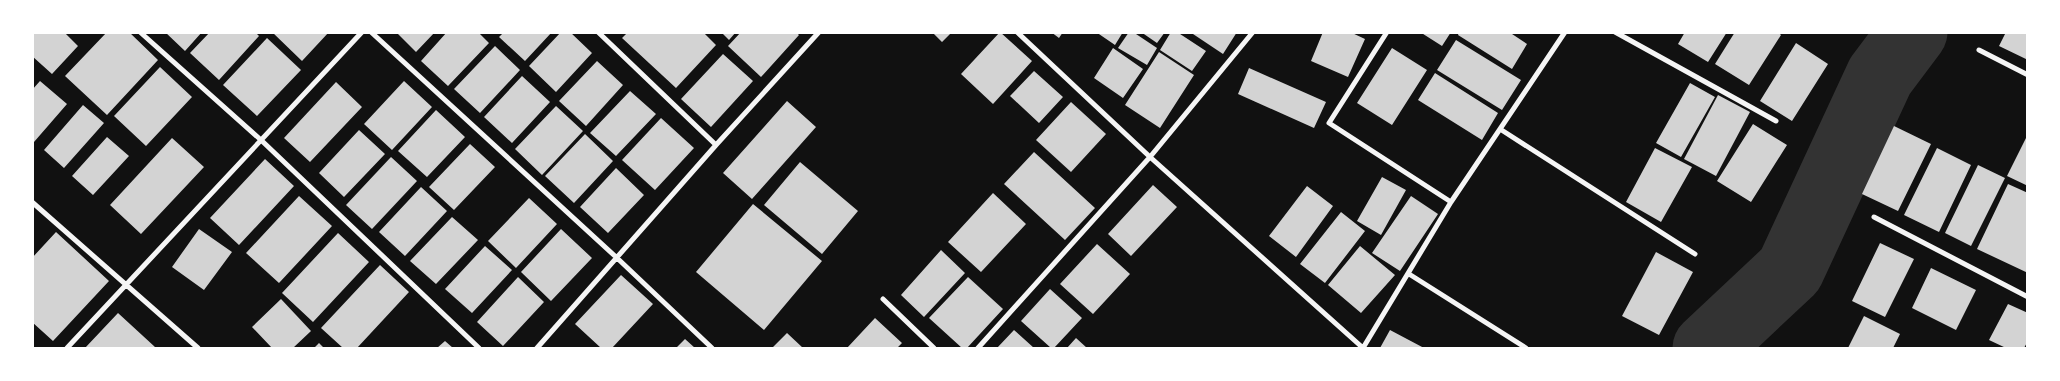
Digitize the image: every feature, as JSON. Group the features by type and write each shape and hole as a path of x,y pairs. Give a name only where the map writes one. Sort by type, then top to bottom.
{"street":[{"path":"140,32 261,140 479,348"},
{"path":"67,348 362,32"},
{"path":"371,32 712,348"},
{"path":"598,32 716,145"},
{"path":"537,348 616,257 819,32"},
{"path":"1017,32 1150,158 1363,348 1451,202 1565,32"},
{"path":"978,348 1150,158 1253,32"},
{"path":"1387,32 1329,123 1451,202"},
{"path":"1615,32 1776,121"},
{"path":"1979,50 2028,75"},
{"path":"1500,129 1695,254"},
{"path":"32,202 198,348"},
{"path":"1874,217 2028,297"},
{"path":"1409,274 1526,348"},
{"path":"883,299 934,348"}],"building":[{"path":"32,32 64,32 78,46 52,74 32,56"},
{"path":"107,32 129,32 158,60 107,115 65,76"},
{"path":"165,32 202,32 185,51"},
{"path":"210,32 255,32 259,36 219,80 190,53"},
{"path":"272,32 329,32 302,61"},
{"path":"396,32 435,32 416,52"},
{"path":"447,32 478,32 489,43 448,86 421,61"},
{"path":"504,32 552,32 525,61 499,37"},
{"path":"561,32 570,32 592,53 556,92 529,66"},
{"path":"628,32 703,32 716,45 676,88 622,38"},
{"path":"721,32 736,32 729,40"},
{"path":"741,32 796,32 799,35 761,77 728,46"},
{"path":"932,32 952,32 942,42"},
{"path":"1000,32 1032,61 993,104 961,74"},
{"path":"1051,32 1063,32 1059,38"},
{"path":"1096,32 1123,32 1115,45"},
{"path":"1129,32 1133,32 1157,48 1147,65 1118,48"},
{"path":"1141,32 1165,32 1157,43"},
{"path":"1171,32 1177,32 1206,51 1192,71 1160,50"},
{"path":"1190,32 1237,32 1223,54"},
{"path":"1323,32 1350,32 1365,39 1348,77 1311,61"},
{"path":"1420,32 1451,32 1442,46"},
{"path":"1459,32 1509,32 1527,44 1512,69 1458,35"},
{"path":"1685,32 1727,32 1708,62 1678,44"},
{"path":"1735,32 1778,32 1781,35 1749,85 1715,64"},
{"path":"2006,32 2028,32 2028,60 1999,46"},
{"path":"267,38 301,70 257,116 223,85"},
{"path":"1456,40 1521,80 1502,110 1437,70"},
{"path":"1796,43 1828,64 1792,121 1760,101"},
{"path":"495,46 520,70 480,113 454,89"},
{"path":"1113,48 1143,69 1123,98 1094,78"},
{"path":"1392,48 1427,70 1392,125 1357,103"},
{"path":"1159,52 1194,75 1160,128 1125,105"},
{"path":"723,54 753,81 711,127 681,99"},
{"path":"597,61 623,85 586,126 559,101"},
{"path":"160,67 192,97 146,146 114,116"},
{"path":"1249,68 1326,102 1314,128 1238,94"},
{"path":"1034,71 1063,97 1039,123 1010,96"},
{"path":"1435,73 1498,113 1482,140 1418,100"},
{"path":"522,76 550,102 512,143 484,117"},
{"path":"40,81 67,104 34,142 32,90"},
{"path":"404,81 432,107 392,150 364,124"},
{"path":"336,82 362,107 310,162 284,138"},
{"path":"1690,83 1715,97 1681,157 1656,143"},
{"path":"630,91 656,114 616,156 590,133"},
{"path":"1718,95 1750,112 1716,176 1684,159"},
{"path":"787,101 816,127 752,199 723,173"},
{"path":"1071,102 1106,134 1071,172 1036,140"},
{"path":"83,105 104,123 64,168 44,150"},
{"path":"556,106 583,131 542,175 515,149"},
{"path":"436,110 465,137 427,177 398,151"},
{"path":"661,118 694,148 655,190 622,160"},
{"path":"1753,124 1787,145 1751,202 1717,181"},
{"path":"1894,126 1931,144 1898,211 1862,194"},
{"path":"359,130 385,154 344,197 319,173"},
{"path":"585,134 613,161 574,203 545,176"},
{"path":"2028,134 2028,186 2007,176"},
{"path":"107,137 129,156 93,195 72,176"},
{"path":"172,138 204,167 141,234 110,205"},
{"path":"470,144 495,167 454,210 429,187"},
{"path":"1655,148 1692,167 1661,222 1626,202"},
{"path":"1937,148 1971,165 1939,232 1904,215"},
{"path":"1034,152 1095,208 1065,240 1004,184"},
{"path":"391,157 417,181 372,229 346,205"},
{"path":"265,159 294,186 239,245 210,218"},
{"path":"800,162 858,211 822,254 764,205"},
{"path":"1978,165 2005,178 1971,246 1945,233"},
{"path":"616,168 644,195 608,233 580,207"},
{"path":"1382,177 1406,190 1381,235 1357,221"},
{"path":"2008,184 2028,193 2028,273 1977,249"},
{"path":"1153,185 1177,207 1131,256 1108,234"},
{"path":"1307,186 1333,206 1296,257 1269,236"},
{"path":"421,187 447,211 405,256 379,232"},
{"path":"993,193 1026,224 981,272 948,242"},
{"path":"299,196 332,226 279,283 246,253"},
{"path":"1411,196 1438,214 1400,271 1372,253"},
{"path":"529,198 557,224 516,268 488,241"},
{"path":"753,204 822,261 764,330 696,272"},
{"path":"1341,212 1365,231 1325,283 1300,264"},
{"path":"452,217 478,240 436,284 410,261"},
{"path":"199,229 232,252 204,290 172,267"},
{"path":"561,229 592,258 551,301 521,272"},
{"path":"56,232 109,281 53,341 32,322 32,258"},
{"path":"338,233 369,262 313,322 282,293"},
{"path":"1880,243 1914,259 1885,317 1852,301"},
{"path":"1097,244 1130,274 1093,314 1060,284"},
{"path":"485,246 512,270 472,313 445,289"},
{"path":"1360,246 1395,275 1361,313 1328,285"},
{"path":"941,250 965,273 924,317 901,295"},
{"path":"1656,252 1693,272 1659,335 1622,316"},
{"path":"380,265 409,292 357,348 343,348 321,328"},
{"path":"1931,268 1976,290 1956,330 1912,308"},
{"path":"621,275 653,304 612,348 601,348 575,324"},
{"path":"518,277 544,302 503,346 477,322"},
{"path":"968,277 1003,309 967,348 962,348 929,318"},
{"path":"1050,289 1082,318 1054,348 1051,348 1021,321"},
{"path":"281,299 311,331 293,348 272,348 252,327"},
{"path":"2008,304 2028,313 2028,341 2024,348 2006,348 1989,340"},
{"path":"118,313 155,347 85,348"},
{"path":"1864,316 1900,334 1893,348 1848,348"},
{"path":"875,318 902,343 897,348 847,348"},
{"path":"1014,330 1034,348 997,348"},
{"path":"1390,330 1424,348 1380,348"},
{"path":"787,333 803,348 772,348"},
{"path":"1076,338 1087,348 1067,348"},
{"path":"685,339 695,348 676,348"},
{"path":"445,341 453,348 437,348"},
{"path":"319,343 324,348 314,348"}],"waterway":[{"path":"1707,348 1790,270 1880,76 1913,32"}]}
